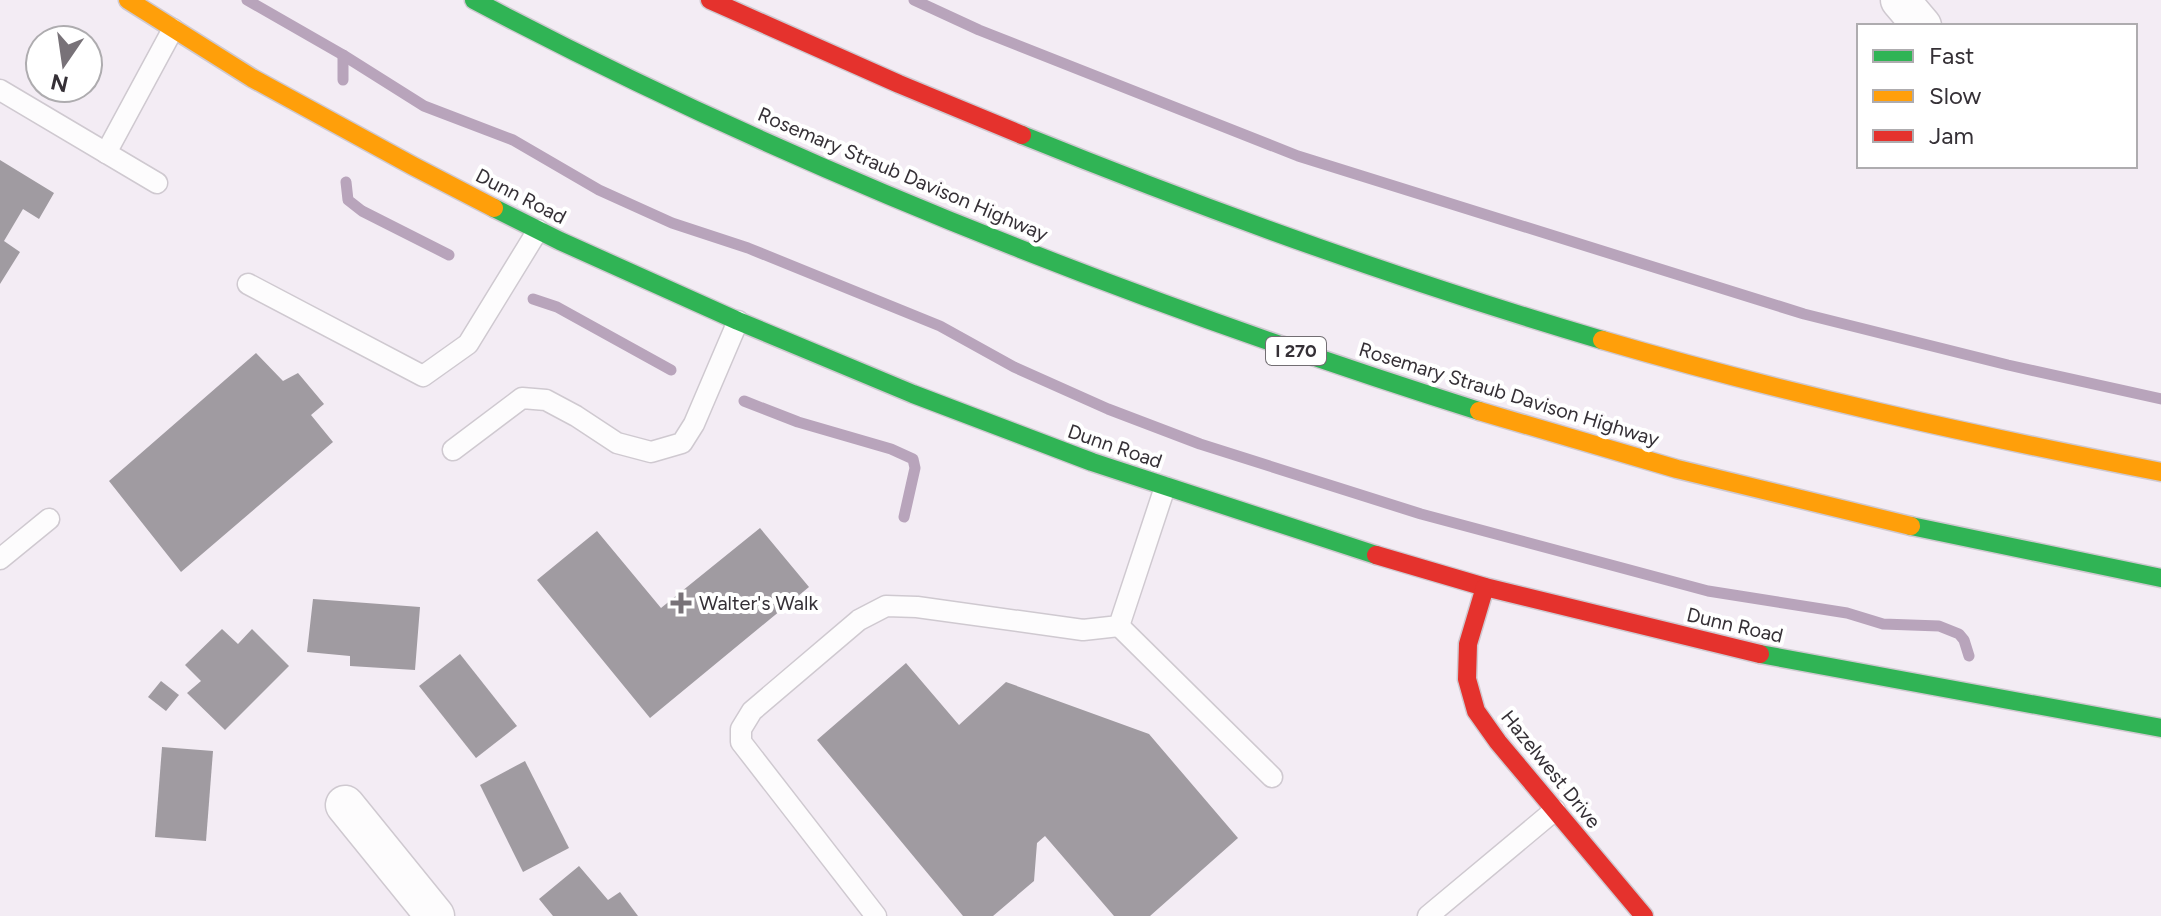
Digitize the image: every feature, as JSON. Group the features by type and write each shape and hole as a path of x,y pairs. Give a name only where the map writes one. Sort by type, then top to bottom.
{"main road":[{"name":"Dunn Road","path":"128,0 265,86 538,230 738,321 913,394 1092,462 1329,541 1485,587 1636,625 1791,661 2161,728"},
{"name":"Rosemary Straub Davison Highway","path":"474,0 845,178 1032,255 1238,332 1417,392 1626,454 1807,502 1989,544 2161,578"},
{"path":"710,0 846,63 1037,144 1223,216 1416,282 1612,343 1809,396 2007,442 2161,472"},
{"name":"Hazelwest Drive","path":"1485,587 1468,644 1467,679 1476,711 1498,742 1644,916"}],"street":[{"path":"1900,0 1920,24"},
{"path":"345,805 435,916"}],"lane":[{"path":"106,153 173,29"},
{"path":"0,90 157,183"},
{"path":"248,284 423,376 468,344 538,230"},
{"path":"453,450 522,398 546,400 617,443 651,452 682,443 694,424 738,321"},
{"path":"1119,626 1165,487"},
{"path":"0,559 49,519"},
{"path":"876,916 741,742 741,729 752,711 859,620 886,606 917,607 1083,630 1119,626"},
{"path":"1119,626 1272,777"},
{"path":"1428,916 1555,810"}],"building":[{"path":"0,160 54,193 39,219 23,209 4,241 20,252 0,284"},
{"path":"256,353 283,381 298,373 324,404 311,415 333,442 181,572 109,481"},
{"path":"760,528 809,587 650,718 537,580 597,531 661,608"},
{"path":"313,599 420,607 415,670 350,666 350,656 307,652"},
{"path":"222,629 238,644 252,629 289,666 225,730 187,693 201,681 185,665"},
{"path":"460,654 517,726 476,758 419,686"},
{"path":"906,663 959,725 1006,682 1149,734 1238,838 1150,916 1114,916 1045,836 1037,843 1034,881 993,916 963,916 817,740"},
{"path":"161,681 179,695 166,711 148,697"},
{"path":"162,747 213,751 206,841 155,837"},
{"path":"525,761 569,848 523,872 480,785"},
{"path":"579,866 608,900 620,892 638,916 553,916 539,899"}],"waterway":[{"path":"247,0 424,106 513,140 599,190 672,223 748,248 940,326 1014,367 1108,409 1200,444 1421,514 1708,591 1847,613 1883,624 1939,626 1959,634 1969,656"},
{"path":"914,0 979,30 1298,156 1804,314 2161,399"},
{"path":"343,55 343,80"},
{"path":"346,182 348,200 362,211 449,255"},
{"path":"533,299 557,307 671,370"},
{"path":"744,401 913,459 915,468 904,517"}],"traffic: fast":[{"path":"474,0 718,120 968,228 1222,325 1479,411"},
{"path":"1022,135 1310,245 1602,340"},
{"path":"494,208 738,321 913,394 1092,462 1376,555"},
{"path":"1911,526 2161,578"},
{"path":"1760,654 2161,728"}],"traffic: slow":[{"path":"128,0 252,78 494,208"},
{"path":"1602,340 1880,412 2161,472"},
{"path":"1479,411 1677,469 1911,526"}],"traffic: jam":[{"path":"710,0 1022,135"},
{"path":"1376,555 1485,587 1760,654"},
{"path":"1485,587 1468,644 1467,679 1476,711 1498,742 1644,916"}],"place":[{"name":"Walter's Walk","path":"681,603"}]}
